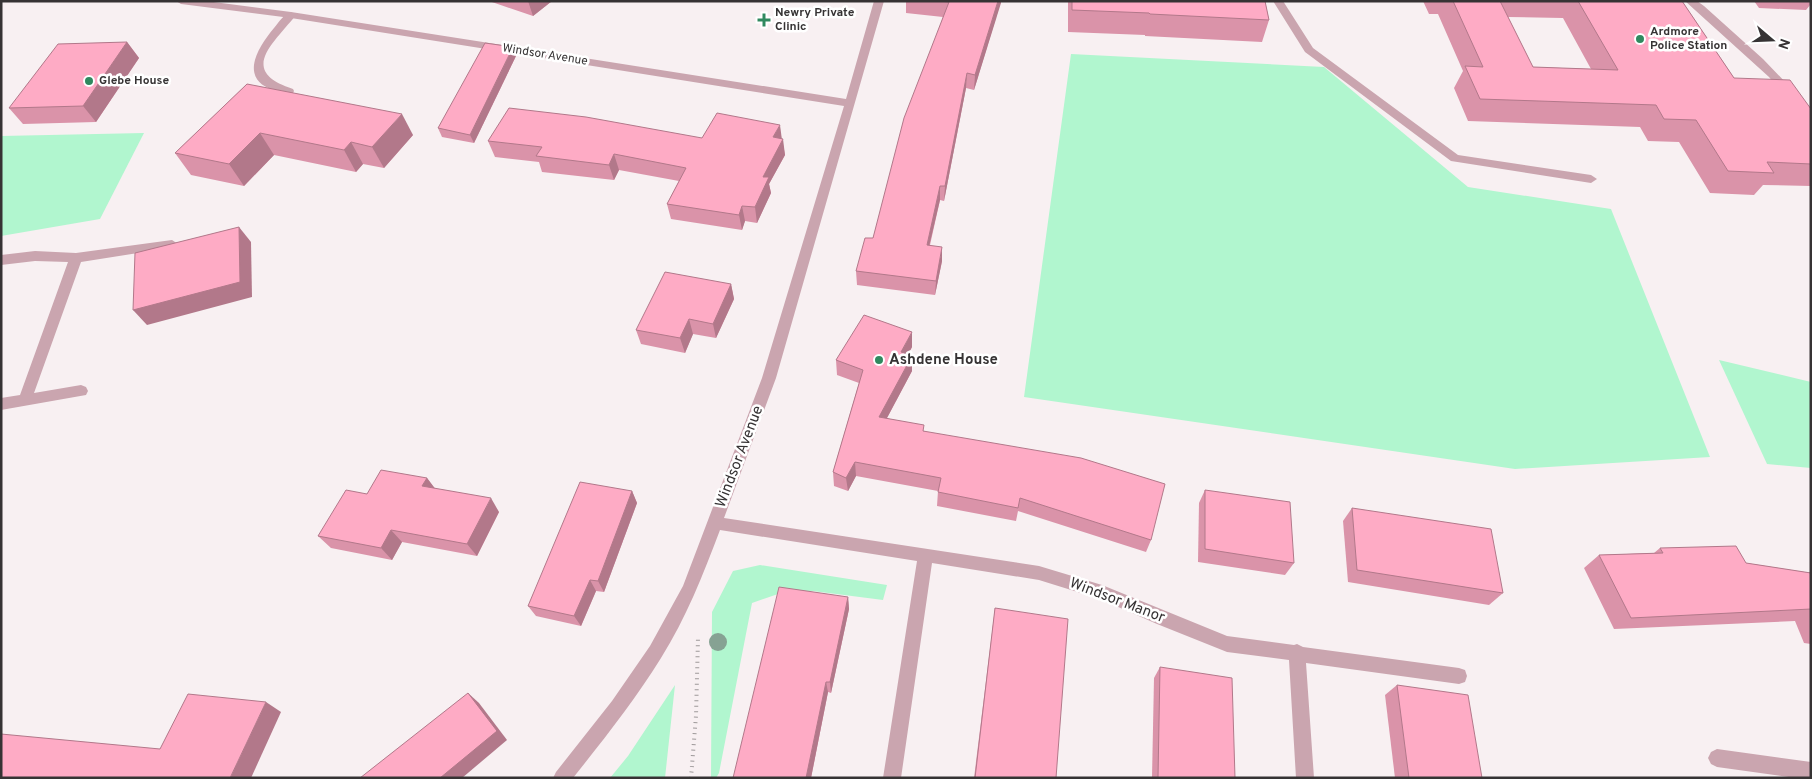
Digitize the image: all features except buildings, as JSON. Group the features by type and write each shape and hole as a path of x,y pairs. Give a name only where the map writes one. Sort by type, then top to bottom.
{"street":[{"name":"Windsor Avenue","path":"181,1 291,15 850,103"},
{"name":"Windsor Avenue","path":"562,778 618,707 656,652 690,588 769,378 879,1"},
{"path":"1278,1 1309,50 1455,158 1591,179"},
{"path":"1690,1 1760,63 1796,99 1811,121"},
{"path":"288,91 272,88 263,81 257,68 263,49 291,15"},
{"path":"1,260 35,256 76,258 172,244"},
{"path":"24,400 76,258"},
{"path":"1,404 81,391"},
{"name":"Windsor Manor","path":"715,523 1039,572 1102,592 1227,644 1297,652 1459,676"},
{"path":"892,778 925,556"},
{"path":"1297,652 1305,778"},
{"path":"1717,758 1811,771"}],"path":[{"path":"691,778 696,716 698,635"}],"green space":[{"path":"1071,54 1324,67 1468,187 1611,209 1710,457 1515,469 1024,397"},
{"path":"144,133 100,219 1,236 1,136"},
{"path":"1719,360 1811,382 1811,468 1767,464"},
{"path":"760,565 887,585 883,600 813,591 778,594 752,603 719,773 716,778 711,778 712,612 733,571"},
{"path":"675,685 665,778 610,778 628,756"}],"place":[{"name":"Newry Private Clinic","path":"764,20"},
{"name":"Ardmore Police Station","path":"1640,39"},
{"name":"Glebe House","path":"89,81"},
{"name":"Ashdene House","path":"879,360"}]}
